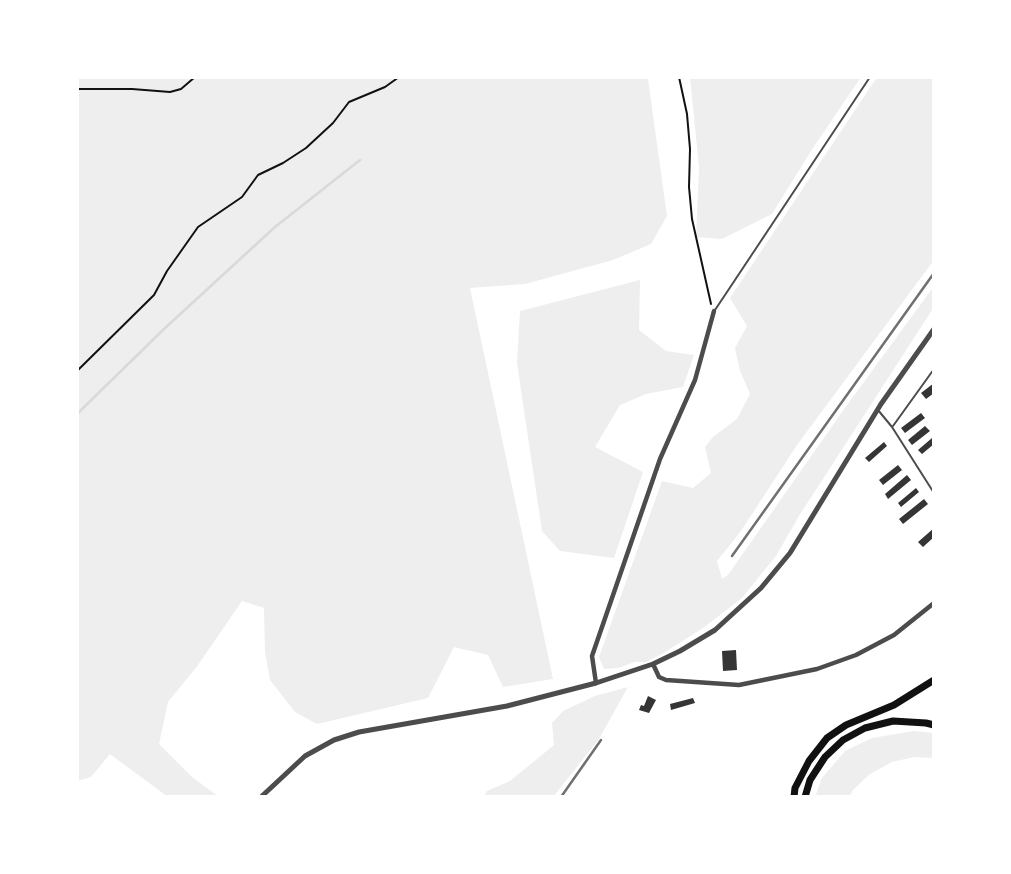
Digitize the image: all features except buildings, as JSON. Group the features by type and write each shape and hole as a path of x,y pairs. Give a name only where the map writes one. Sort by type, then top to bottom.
{"highway":[{"path":"794,797 809,761 827,738 846,725 894,705 934,680"},
{"path":"805,797 810,780 825,757 843,740 865,728 893,721 934,725"}],"street":[{"path":"596,683 592,656 660,459 695,380 714,311"},
{"path":"261,797 312,751 352,734 507,706 596,683 653,664 715,630 761,588 790,553 878,409 934,329"},
{"path":"653,664 659,677 666,680 739,685 817,669 894,635 934,603"}],"lane":[{"path":"714,311 870,77"},
{"path":"892,427 934,369"},
{"path":"878,409 934,493"}],"path":[{"path":"77,89 170,92 181,89 195,77"},
{"path":"77,371 154,295 167,271 198,227 242,197 258,175 284,163 306,148 333,123 349,102 385,87 399,77"},
{"path":"679,77 687,114 692,219 714,311"}],"shaded area":[{"path":"77,77 651,77 648,79 667,216 651,244 613,260 525,284 470,288 553,679 503,687 488,655 454,647 428,698 317,724 295,712 270,680 265,652 264,608 242,601 198,665 168,702 159,744 192,777 219,797 168,797 110,754 91,777 77,781"},
{"path":"690,77 861,77 772,214 722,239 696,237 699,167"},
{"path":"877,77 934,77 934,260 797,445 741,531 717,561 722,579 728,575 934,286 934,307 776,556 742,598 703,628 662,654 646,662 604,669 599,657 662,481 693,488 711,473 705,447 713,437 737,419 750,394 740,371 735,348 747,326 730,298"},
{"path":"640,280 639,330 666,351 694,355 683,387 646,394 620,405 595,447 643,472 614,558 560,551 542,531 517,363 520,311"},
{"path":"628,687 599,739 553,797 484,797 487,791 510,781 554,745 552,723 563,711 595,696"},
{"path":"914,731 934,733 934,758 914,757 892,762 870,774 849,797 815,797 822,778 845,751 872,738"}],"waterway":[{"path":"77,414 275,227 360,160"}],"railway":[{"path":"732,556 934,273"},
{"path":"561,797 601,740"}]}
